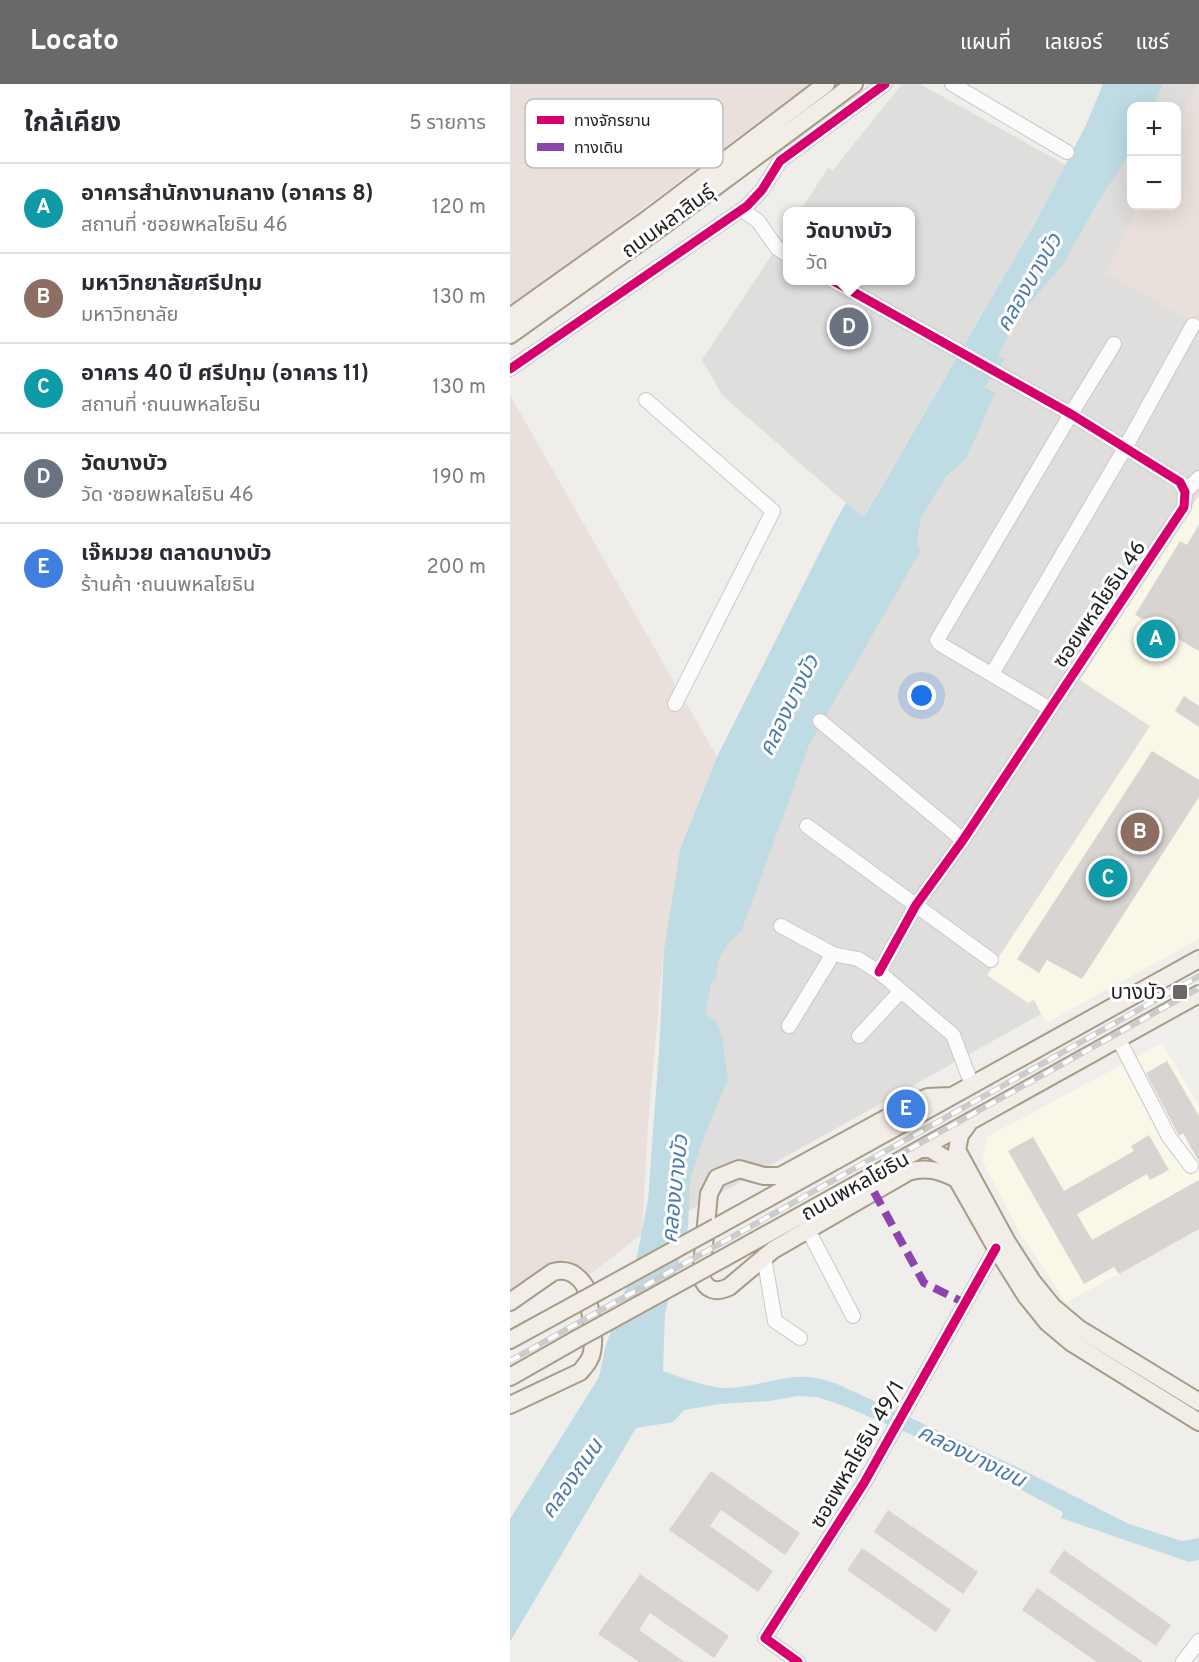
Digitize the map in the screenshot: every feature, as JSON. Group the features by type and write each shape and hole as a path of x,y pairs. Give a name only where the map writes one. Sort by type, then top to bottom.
{"main road":[{"name":"ถนนผลาสินธุ์","path":"723,162 826,84"},
{"name":"ถนนผลาสินธุ์","path":"510,335 660,228 854,84"},
{"name":"ถนนผลาสินธุ์","path":"510,317 715,168"},
{"name":"ถนนพหลโยธิน","path":"510,1340 1199,959"},
{"name":"ถนนพหลโยธิน","path":"510,1377 1199,994"},
{"path":"951,1096 928,1097 916,1102 780,1176 764,1176 739,1169 717,1179 709,1194 701,1276 703,1282 707,1288 714,1291 721,1291 729,1287 764,1257 908,1172 918,1168 931,1169 957,1179"},
{"path":"969,1123 960,1135 957,1150 1002,1245"},
{"path":"922,1149 938,1152 945,1158 1014,1264 1053,1307 1078,1328 1199,1402"},
{"path":"1014,1264 1026,1296 1047,1322 1072,1343 1199,1422"},
{"path":"510,1302 554,1272 562,1269 571,1272 580,1278 585,1286 593,1343 588,1363 580,1372 510,1405"}],"street":[{"path":"510,369 742,210 762,190 780,161 885,84"},
{"path":"952,84 1067,152"},
{"path":"742,210 758,221 777,248 783,252"},
{"path":"841,285 1071,414 1180,482 1185,492 1199,478"},
{"path":"992,674 1125,448 1193,325"},
{"path":"1050,709 940,644 937,640 1114,344"},
{"path":"646,400 773,511 675,704"},
{"name":"ซอยพหลโยธิน 46","path":"879,972 916,905 963,840 1184,507 1185,492"},
{"path":"820,721 963,840"},
{"path":"807,826 991,960"},
{"path":"781,926 832,954 858,959 879,972 953,1035 972,1085"},
{"path":"789,1026 832,954"},
{"path":"860,1036 901,991"},
{"path":"1119,1040 1169,1137 1191,1166"},
{"path":"808,1230 853,1316"},
{"name":"ซอยพหลโยธิน 49/1","path":"798,1662 765,1638 846,1512 912,1395 1002,1245"},
{"path":"764,1257 775,1321 800,1338"},
{"path":"1183,1662 1199,1641"}],"shaded area":[{"path":"510,84 810,84 723,149 723,99 525,99 525,168 697,168 510,307"},
{"path":"902,84 920,84 1068,166 863,518 722,395 702,360 783,238 783,285 915,285 915,207 803,207 828,168 833,170"},
{"path":"1109,84 1199,84 1199,926 645,1235 774,673 1038,218"},
{"path":"1199,84 1199,325 1106,273 1137,210 1181,210 1181,118"},
{"path":"510,395 717,757 680,849 664,949 648,1124 642,1234 588,1276 583,1268 566,1260 548,1264 510,1295"},
{"path":"1199,495 1199,939 1046,1023 1034,1000 1028,1003 987,975 1150,726 1080,680"},
{"path":"1162,1043 1199,1106 1199,1229 1066,1303 1020,1233 982,1160 987,1137"}],"water":[{"path":"1103,84 1163,84 1155,102 1127,102 1127,158 1099,200 1063,264 1013,324 998,356 1005,359 984,387 995,393 966,459 947,475 921,517 917,542 920,552 809,745 741,932 722,952 716,979 712,980 705,1013 716,1022 722,1037 728,1079 700,1147 690,1180 688,1227 665,1313 663,1371 702,1384 726,1388 795,1377 817,1378 835,1383 1017,1467 1129,1524 1182,1541 1199,1538 1199,1560 1189,1562 1061,1518 1063,1512 938,1446 817,1397 797,1396 770,1401 720,1404 684,1410 673,1422 636,1428 510,1642 510,1519 599,1377 606,1345 637,1256 648,1200 664,949 680,849 717,757 834,524 846,503 864,517 1038,218 1086,125"}],"building":[{"path":"1199,524 1199,651 1178,639 1168,657 1134,639 1145,620 1135,615 1180,541 1187,545"},
{"path":"1184,696 1199,706 1199,727 1175,711"},
{"path":"1152,751 1199,780 1199,797 1082,979 1047,960 1039,973 1017,959"},
{"path":"1167,1061 1199,1116 1199,1162 1183,1133 1179,1136 1146,1073"},
{"path":"1149,1135 1169,1170 1150,1180 1147,1174 1077,1214 1092,1240 1199,1180 1199,1229 1119,1274 1114,1267 1084,1284 1008,1151 1033,1137 1064,1191 1134,1151 1131,1146"},
{"path":"711,1471 800,1533 785,1555 721,1510 710,1526 773,1571 758,1592 669,1530"},
{"path":"888,1510 978,1572 963,1594 874,1532"},
{"path":"862,1548 951,1610 936,1632 847,1570"},
{"path":"1064,1550 1171,1625 1156,1646 1049,1572"},
{"path":"640,1574 729,1636 714,1658 650,1613 639,1630 685,1662 639,1662 598,1634"},
{"path":"1037,1588 1143,1662 1097,1662 1022,1610"}],"railway":[{"path":"510,1361 1199,976"},
{"path":"890,1160 1199,988"}],"marked path":[{"path":"874,1192 924,1283 965,1303"}],"cycle path":[{"path":"510,369 747,206 762,190 780,161 885,84"},
{"path":"841,285 1071,414 1180,482 1185,492 1184,507 963,840 916,905 879,972"},
{"path":"798,1662 765,1638 864,1483 996,1248"}],"place":[{"name":"วัดบางบัว","path":"849,327"},
{"name":"อาคารสำนักงานกลาง (อาคาร 8)","path":"1156,639"},
{"name":"มหาวิทยาลัยศรีปทุม","path":"1140,832"},
{"name":"อาคาร 40 ปี ศรีปทุม (อาคาร 11)","path":"1108,878"},
{"name":"บางบัว","path":"1180,992"},
{"name":"เจ๊หมวย ตลาดบางบัว","path":"906,1109"}],"water label":[{"name":"คลองบางบัว","path":"1028,282"},
{"name":"คลองบางบัว","path":"788,705"},
{"name":"คลองบางบัว","path":"674,1189"},
{"name":"คลองบางเขน","path":"972,1455"},
{"name":"คลองถนน","path":"571,1478"}]}
